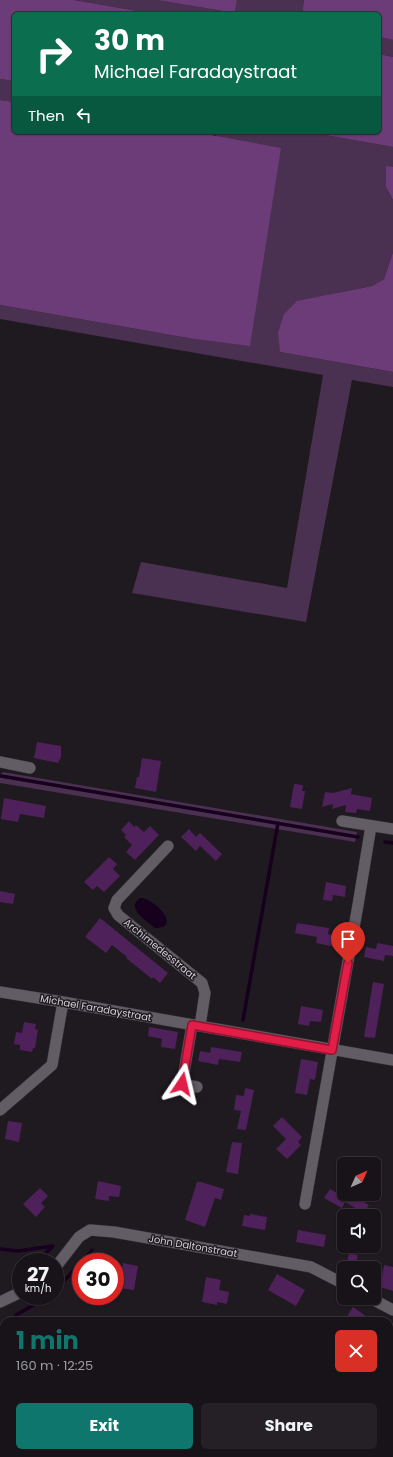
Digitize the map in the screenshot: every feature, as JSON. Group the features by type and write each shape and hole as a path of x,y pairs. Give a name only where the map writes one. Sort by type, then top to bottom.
{"street":[{"path":"0,762 30,768"},
{"path":"342,821 393,829"},
{"path":"305,1204 371,826"},
{"name":"Archimedesstraat","path":"168,846 117,900 114,908 118,915 202,983 205,993 196,1026"},
{"name":"Michael Faradaystraat","path":"0,992 393,1060"},
{"path":"0,1110 52,1065 63,1002"},
{"path":"196,1026 182,1084 196,1087"},
{"name":"John Daltonstraat","path":"64,1256 79,1237 90,1230 114,1232 311,1267 337,1280"},
{"path":"0,1302 12,1296"},
{"path":"381,1304 393,1310"}],"shaded area":[{"path":"0,0 74,0 143,12 12,12 12,81 0,79"},
{"path":"74,0 157,0 229,12 143,12"},
{"path":"157,0 237,0 235,12"},
{"path":"237,0 304,0 302,12 235,12"},
{"path":"304,0 393,0 393,40 381,37 381,12 302,12"},
{"path":"381,37 393,40 393,57 381,54"},
{"path":"381,54 393,57 393,147 319,134 381,134"},
{"path":"0,79 12,81 12,102 0,100"},
{"path":"0,100 12,102 12,134 206,134 281,148 250,346 188,338 0,305"},
{"path":"209,134 319,134 393,147 393,167 386,167 386,187 393,200 393,252 384,279 372,286 337,293 280,352 393,372 393,387 352,380 306,622 132,593 141,562 287,588 323,375 0,319 0,305 188,338 216,135"},
{"path":"386,166 393,167 393,200 386,187"},
{"path":"393,252 393,372 280,352 278,333 284,314 297,301 372,286 384,279"},
{"path":"3,772 357,832 355,842 0,783 0,775"},
{"path":"140,898 152,902 163,913 167,923 163,927 155,928 139,914 135,906 136,902"}],"building":[{"path":"37,742 61,746 61,757 58,763 34,758"},
{"path":"142,758 161,761 156,792 135,788 137,777 139,777"},
{"path":"294,784 303,785 302,791 305,791 302,809 290,807"},
{"path":"352,788 351,794 372,798 370,811 357,809 356,813 345,812 346,805 332,809 333,804 322,807 325,792 333,793"},
{"path":"4,798 46,806 44,818 20,814 18,822 1,819"},
{"path":"129,821 134,827 136,825 144,832 150,826 159,835 135,860 126,852 132,845 124,837 126,835 121,830"},
{"path":"189,829 196,837 200,833 222,854 216,861 200,846 196,851 181,837"},
{"path":"109,857 117,864 113,869 120,876 104,892 97,886 93,890 84,882"},
{"path":"326,882 346,886 345,897 333,895 332,901 323,900"},
{"path":"0,891 15,894 13,904 0,902"},
{"path":"100,918 168,973 160,983 153,977 152,979 112,945 106,953 85,937"},
{"path":"297,923 329,928 328,934 337,936 336,947 316,943 317,937 295,933"},
{"path":"377,943 393,946 393,956 385,955 384,961 364,957 366,947 376,949"},
{"path":"373,982 384,984 375,1038 364,1037"},
{"path":"301,1006 323,1010 321,1022 310,1021 309,1026 298,1024"},
{"path":"24,1022 36,1024 35,1029 38,1030 35,1048 33,1048 32,1052 20,1050 20,1045 14,1044 16,1032 22,1033"},
{"path":"149,1027 178,1032 175,1049 161,1047 162,1039 148,1036"},
{"path":"211,1047 242,1052 240,1062 219,1059 218,1065 198,1061 200,1051 210,1053"},
{"path":"301,1059 318,1062 315,1080 310,1079 307,1095 295,1093"},
{"path":"245,1088 254,1090 246,1130 237,1129 241,1111 234,1110 236,1095 244,1096"},
{"path":"282,1117 302,1137 298,1142 301,1145 287,1159 276,1149 286,1139 273,1126"},
{"path":"8,1121 22,1123 19,1142 5,1139"},
{"path":"232,1142 242,1143 238,1174 226,1172"},
{"path":"98,1181 121,1186 119,1197 109,1196 109,1201 95,1199"},
{"path":"197,1182 224,1189 221,1200 215,1198 205,1227 185,1220"},
{"path":"40,1188 48,1196 41,1203 45,1207 36,1217 23,1204"},
{"path":"330,1189 337,1193 337,1201 362,1201 369,1205 366,1209 357,1209 345,1202 342,1208 324,1198"},
{"path":"250,1214 267,1217 265,1230 242,1226 244,1215 250,1216"},
{"path":"298,1230 326,1235 324,1247 296,1242"},
{"path":"349,1253 358,1255 357,1261 347,1261"},
{"path":"124,1263 138,1266 134,1290 124,1289"},
{"path":"384,1265 393,1267 393,1291 381,1287"},
{"path":"277,1274 305,1290 296,1306 268,1290"},
{"path":"206,1277 221,1280 219,1290 229,1292 227,1304 217,1302 217,1305 202,1302"},
{"path":"353,1307 367,1317 347,1317"}],"waterway":[{"path":"1,776 358,837"},
{"path":"243,1020 278,823"},
{"path":"385,842 393,843"},
{"path":"0,1249 18,1251 53,1246 46,1253"},
{"path":"64,1281 72,1272"},
{"path":"17,1317 16,1315 33,1305"}],"route":[{"path":"182,1084 192,1025 332,1050 348,963"}]}
